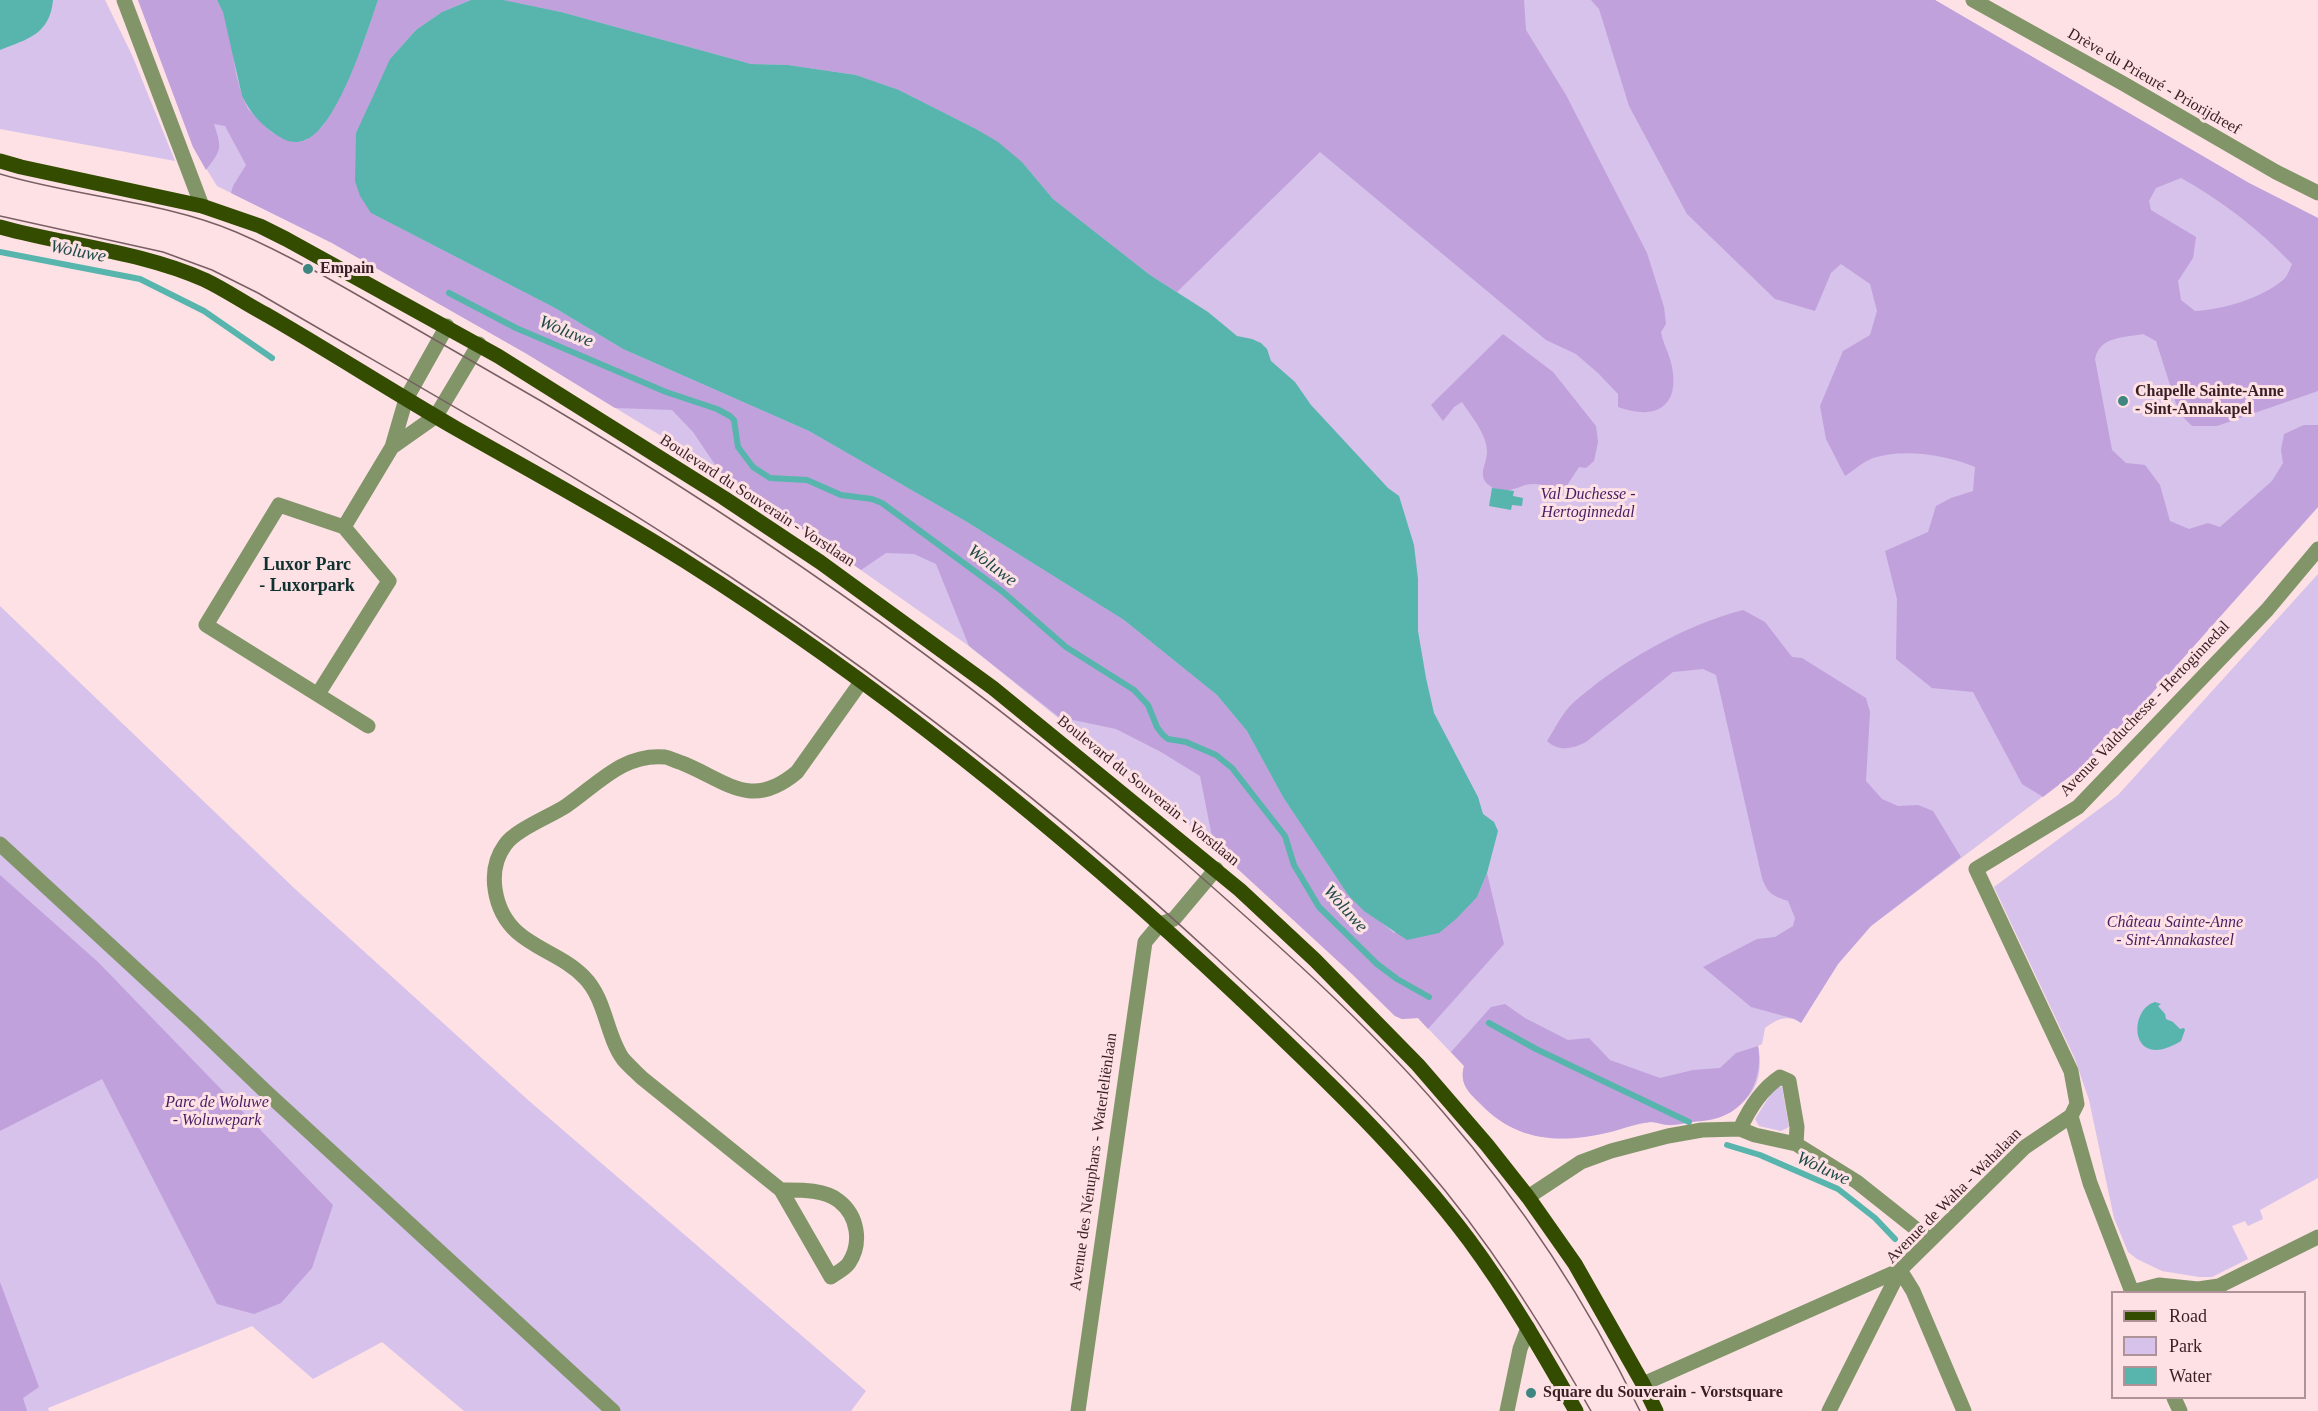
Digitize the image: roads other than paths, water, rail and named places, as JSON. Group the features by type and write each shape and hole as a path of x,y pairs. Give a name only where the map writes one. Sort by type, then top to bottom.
{"main road":[{"name":"Boulevard du Souverain - Vorstlaan","path":"0,161 202,206 260,226 286,239 479,344 724,498 820,562 993,688 1216,869 1315,960 1418,1065 1528,1197 1575,1264 1656,1411"},
{"path":"0,227 158,262 207,281 320,345 406,399 684,560 951,747 1111,880 1160,924 1294,1050 1412,1170 1471,1242 1528,1328 1576,1411"}],"street":[{"path":"124,0 202,206"},
{"name":"Drève du Prieuré - Priorijdreef","path":"1973,0 2276,172 2318,193"},
{"path":"344,527 392,447 406,399 447,326"},
{"path":"392,447 436,416 479,344"},
{"path":"318,694 389,581 344,527 279,505 207,625 368,726"},
{"name":"Avenue Valduchesse - Hertoginnedal","path":"2071,1116 2077,1104 2071,1071 1976,869 2078,807 2266,610 2318,549"},
{"path":"781,1190 813,1191 839,1201 856,1222 856,1247 848,1265 831,1277 781,1190 642,1078 622,1058 598,996 586,978 568,962 517,932 502,914 494,890 496,863 505,844 520,831 540,822 567,805 623,765 642,758 666,757 693,767 725,785 742,791 760,792 784,783 803,765 861,682"},
{"path":"0,844 613,1411"},
{"path":"1160,924 1174,919 1216,869"},
{"name":"Avenue des Nénuphars - Waterleliënlaan","path":"1078,1411 1140,964 1145,942 1160,924"},
{"path":"1740,1129 1767,1085 1780,1077 1789,1081 1797,1127 1796,1144"},
{"path":"2071,1116 2090,1183 2132,1291"},
{"name":"Avenue de Waha - Wahalaan","path":"1829,1411 1900,1270 2025,1147 2071,1116"},
{"path":"1528,1197 1581,1162 1611,1151 1702,1130 1740,1129 1755,1135 1796,1144 1857,1182 1930,1240"},
{"path":"2136,1291 2159,1285 2198,1289 2219,1286 2318,1237"},
{"path":"1643,1384 1900,1270 1913,1291 1964,1411"},
{"path":"1507,1411 1520,1349 1528,1328"}],"water":[{"path":"0,0 53,0 47,21 36,34 0,50"},
{"path":"217,0 378,0 349,78 328,118 317,132 305,140 289,141 270,130 252,112 242,96 223,12"},
{"path":"471,0 503,0 561,12 751,64 788,65 856,75 899,90 998,142 1022,162 1053,199 1150,275 1208,312 1237,336 1261,343 1267,349 1271,361 1295,382 1311,405 1388,488 1399,496 1414,545 1418,579 1418,631 1434,713 1478,797 1483,814 1494,822 1498,831 1487,873 1477,897 1439,933 1407,940 1364,911 1348,895 1283,797 1247,731 1217,695 1124,620 967,522 809,431 623,349 555,308 371,213 360,196 355,181 356,133 390,59 416,30 442,12"},
{"path":"1492,488 1514,491 1513,496 1523,498 1522,506 1512,505 1511,510 1489,506"},
{"path":"2155,1002 2161,1004 2158,1006 2166,1019 2185,1030 2181,1041 2164,1049 2151,1049 2143,1045 2138,1036 2140,1016 2146,1007"}],"waterway":[{"name":"Woluwe","path":"0,252 140,279 204,311 272,358"},
{"name":"Woluwe","path":"449,293 516,328 666,392 717,409 730,416 734,420 738,447 753,467 770,478 807,480 841,495 872,499 882,503 1003,592 1066,647 1134,690 1148,705 1157,727 1168,739 1186,742 1216,755 1232,768 1285,836 1294,865 1319,907 1377,964 1397,979 1429,997"},
{"name":"Woluwe","path":"1489,1023 1536,1049 1689,1122"},
{"name":"Woluwe","path":"1727,1145 1760,1155 1838,1189 1875,1218 1895,1239"}],"tram line":[{"path":"0,174 179,213 236,232 293,259 626,452 792,560 953,675 1109,798 1184,862 1318,982 1413,1078 1472,1146 1526,1218 1575,1293 1640,1411"},
{"path":"0,216 163,252 212,270 258,293 638,517 828,644 962,743 1027,794 1154,901 1295,1032 1373,1109 1446,1192 1491,1252 1533,1314 1591,1411"}],"place":[{"name":"Empain","path":"308,269"},
{"name":"Chapelle Sainte-Anne - Sint-Annakapel","path":"2123,401"},
{"name":"Square du Souverain - Vorstsquare","path":"1531,1393"}],"district":[{"name":"Luxor Parc - Luxorpark","path":"307,575"}],"park label":[{"name":"Val Duchesse - Hertoginnedal","path":"1588,504"},
{"name":"Château Sainte-Anne - Sint-Annakasteel","path":"2175,932"},
{"name":"Parc de Woluwe - Woluwepark","path":"217,1112"}]}
